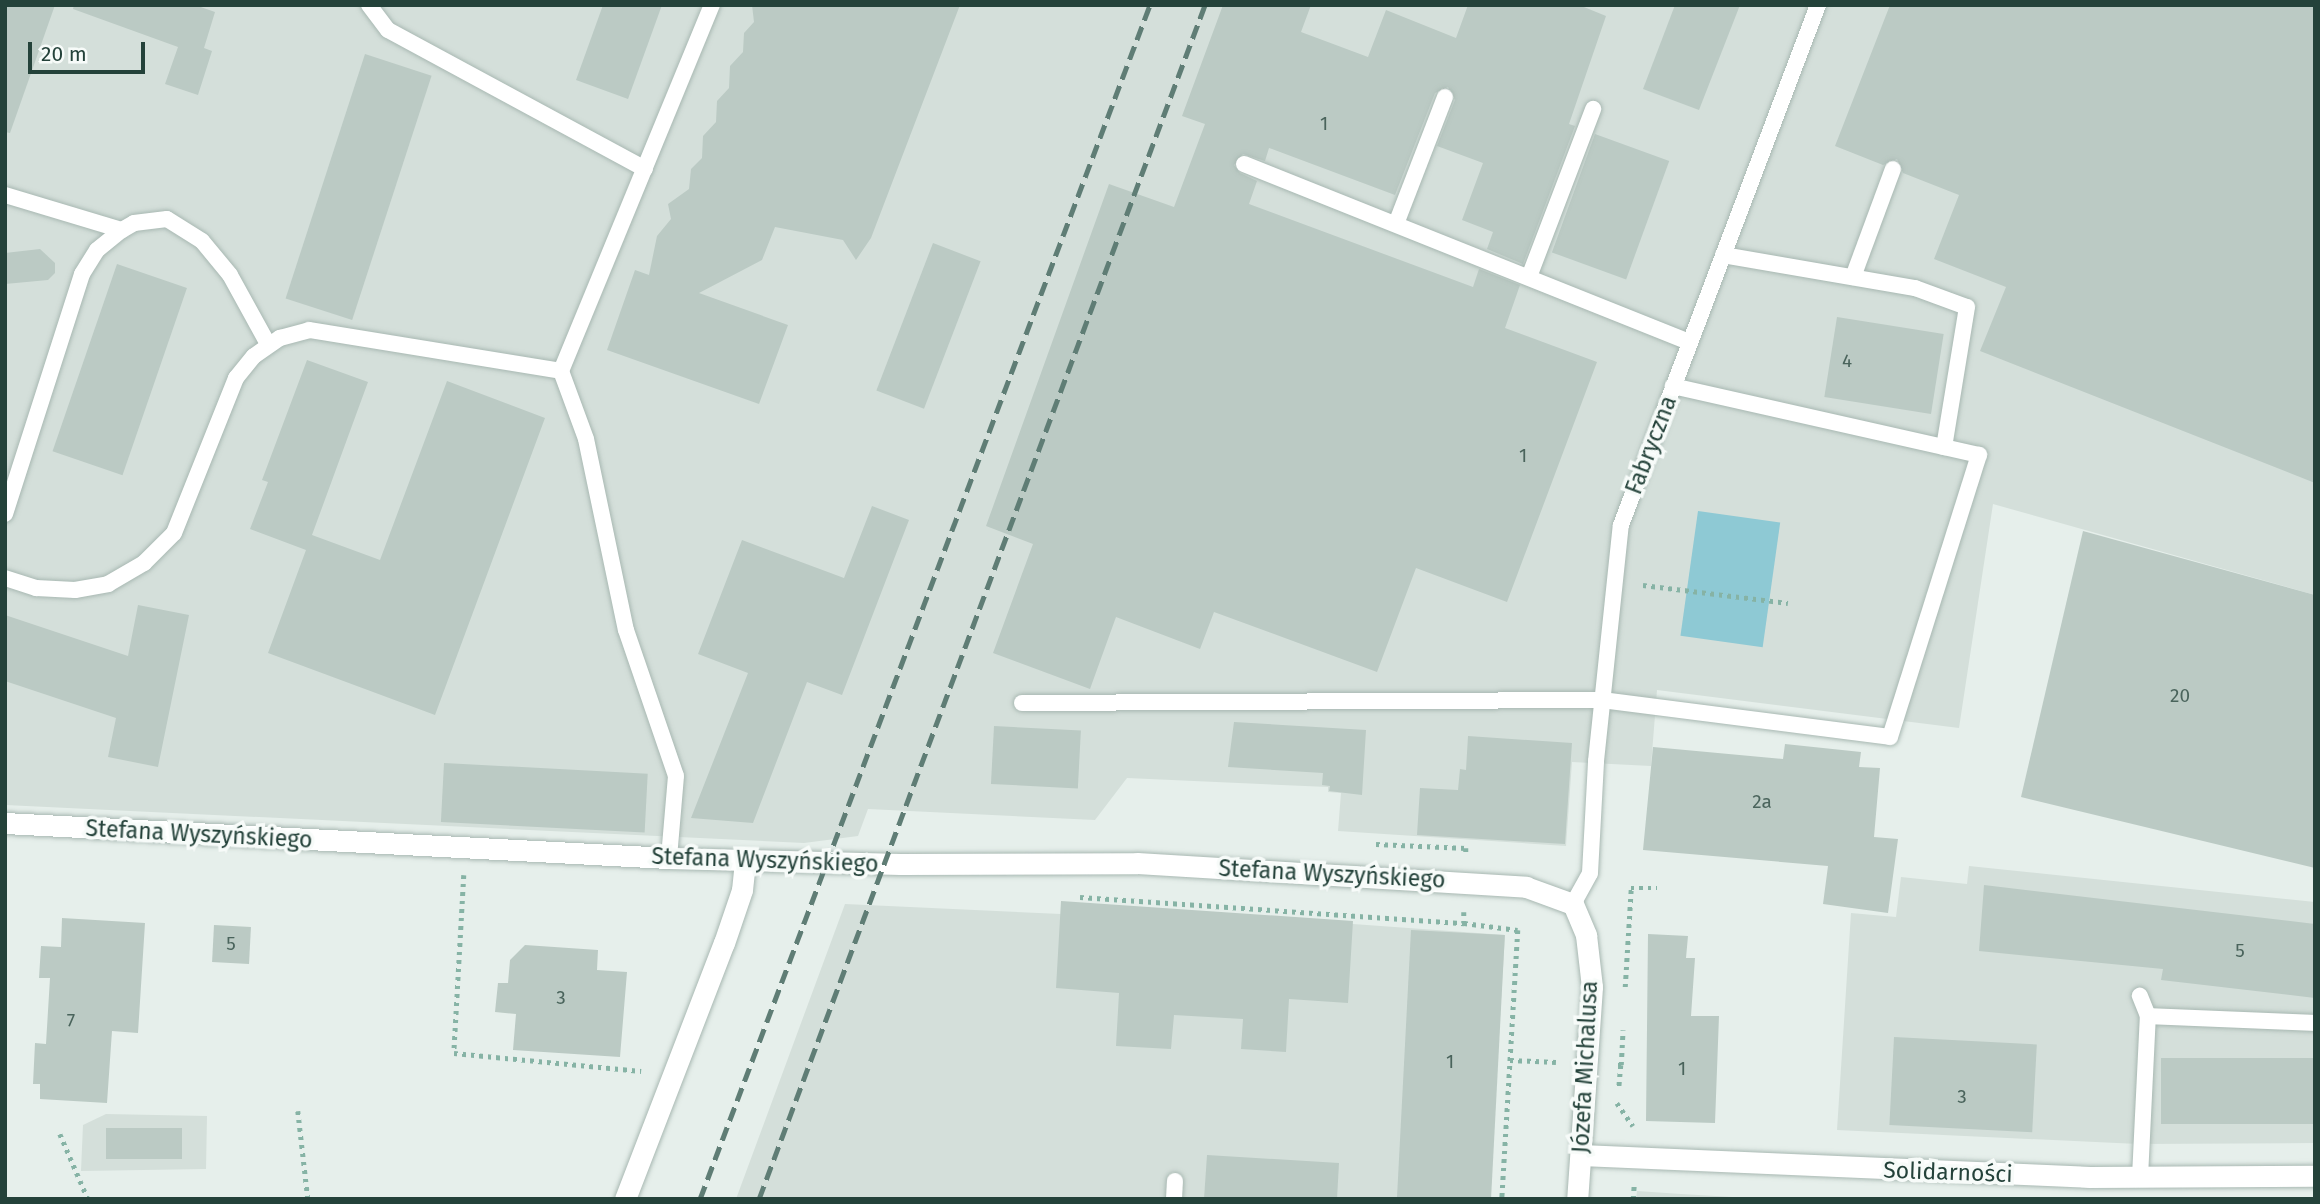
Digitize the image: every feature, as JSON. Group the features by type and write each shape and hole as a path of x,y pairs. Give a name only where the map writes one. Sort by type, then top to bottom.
{"street":[{"name":"Stefana Wyszyńskiego","path":"5,823 669,858 1137,863 1526,887 1573,904"},
{"path":"625,1199 724,943 742,890 746,860"},
{"name":"Józefa Michalusa","path":"1573,904 1586,935 1592,987 1577,1199"},
{"name":"Solidarności","path":"1581,1155 2140,1177 2315,1176"}],"lane":[{"path":"369,5 388,30 645,169"},
{"path":"669,858 676,776 626,630 586,439 561,371 712,5"},
{"name":"Fabryczna","path":"1573,904 1590,873 1602,700 1621,525 1818,5"},
{"path":"1396,224 1445,97"},
{"path":"1529,277 1593,109"},
{"path":"1244,163 1690,342"},
{"path":"1853,277 1893,169"},
{"path":"5,195 122,230"},
{"path":"5,514 82,274 97,250 122,230 134,223 167,219 202,241 230,275 268,344"},
{"path":"1723,255 1915,288 1967,307 1944,447"},
{"path":"5,578 36,588 75,590 108,584 144,563 174,533 236,378 268,344 309,330 561,371"},
{"path":"1022,704 1602,700 1890,737 1979,455 1673,386"},
{"path":"2140,996 2148,1016 2140,1177"},
{"path":"2148,1016 2315,1023"},
{"path":"1174,1199 1175,1181"}],"path":[{"path":"1661,587 1788,603"},
{"path":"464,874 454,1053 656,1073"},
{"path":"1625,997 1630,888 1657,888"},
{"path":"1076,897 1464,923 1518,930 1502,1199"},
{"path":"1464,912 1464,923"},
{"path":"1621,1065 1623,1024"},
{"path":"298,1111 308,1199"},
{"path":"60,1134 88,1199"}],"shaded area":[{"path":"5,5 2315,5 2315,595 1993,504 1959,728 1657,690 1651,766 1572,762 1566,846 1338,831 1341,793 1328,792 1328,787 1127,778 1095,820 868,809 858,836 804,843 5,805"},
{"path":"1969,866 2315,902 2315,1143 2138,1144 1837,1130 1851,913 1896,917 1901,877 1967,884"},
{"path":"1063,903 1505,935 1489,1199 736,1199 845,904 1061,914"},
{"path":"106,1114 207,1116 206,1169 81,1171 83,1125"},
{"path":"1637,1191 1681,1194 1767,1199 1636,1199"}],"water":[{"path":"1698,511 1780,523 1763,647 1680,636"}],"building":[{"path":"5,5 55,5 10,133 5,132"},
{"path":"74,5 195,5 215,12 204,48 212,51 198,95 165,84 178,47 73,9"},
{"path":"603,5 662,5 628,99 576,80"},
{"path":"752,5 960,5 871,238 856,260 843,240 775,227 762,260 699,293 788,325 759,404 607,350 635,270 649,275 657,236 671,219 668,204 689,189 691,169 702,158 703,136 716,122 717,101 729,88 730,66 743,52 744,33 754,22"},
{"path":"1223,5 1311,5 1301,32 1368,57 1386,10 1456,38 1468,5 1579,5 1606,16 1569,124 1575,126 1523,264 1487,249 1493,232 1462,220 1483,163 1437,146 1455,100 1448,87 1435,93 1395,195 1269,148 1265,161 1243,154 1234,165 1240,173 1257,181 1249,204 1473,287 1479,269 1520,285 1505,328 1597,362 1507,602 1416,568 1377,672 1214,612 1200,649 1116,617 1090,689 993,653 1033,544 986,526 1109,184 1174,207 1205,124 1182,116"},
{"path":"1675,5 1740,5 1699,110 1643,89"},
{"path":"1890,5 2315,5 2315,483 1980,351 2006,287 1934,259 1959,195 1903,173 1897,159 1883,165 1835,146"},
{"path":"365,54 432,76 352,320 286,298"},
{"path":"1595,134 1669,161 1626,279 1552,252"},
{"path":"933,243 981,261 924,409 876,391"},
{"path":"40,249 55,263 55,273 48,280 5,284 5,253"},
{"path":"117,264 187,288 123,475 53,451"},
{"path":"1837,317 1944,334 1931,414 1824,397"},
{"path":"307,360 368,382 312,535 380,560 447,381 545,418 435,715 268,653 306,550 250,529 268,482 262,480"},
{"path":"872,506 909,520 842,695 807,682 753,823 691,818 748,673 698,654 742,540 844,578"},
{"path":"2083,531 2315,595 2315,868 2021,797"},
{"path":"138,605 189,615 158,767 108,757 116,718 5,681 5,615 128,656"},
{"path":"1234,722 1366,730 1362,795 1329,791 1330,786 1322,785 1323,773 1228,767"},
{"path":"994,726 1081,731 1078,788 991,784"},
{"path":"1468,736 1572,743 1565,844 1417,835 1420,788 1458,790 1460,769 1466,770"},
{"path":"1785,744 1861,752 1859,767 1880,768 1874,837 1898,839 1888,913 1823,904 1828,866 1643,850 1653,747 1783,759"},
{"path":"444,763 648,774 645,833 441,822"},
{"path":"1984,885 2315,924 2315,998 2161,980 2163,969 1979,951"},
{"path":"1061,901 1353,921 1348,1003 1289,999 1286,1052 1241,1049 1243,1019 1174,1015 1171,1049 1116,1046 1119,993 1056,988"},
{"path":"62,918 145,923 138,1033 112,1031 107,1103 40,1099 40,1084 33,1084 35,1043 46,1044 50,978 39,978 41,946 61,947"},
{"path":"214,925 251,927 249,964 212,962"},
{"path":"1411,930 1505,935 1491,1199 1397,1199"},
{"path":"1648,934 1688,936 1686,958 1695,958 1691,1016 1719,1016 1715,1123 1646,1121"},
{"path":"525,945 598,950 597,970 627,972 620,1057 513,1050 516,1014 495,1012 498,983 508,983 510,960"},
{"path":"1894,1037 2037,1044 2032,1132 1889,1125"},
{"path":"2161,1058 2315,1058 2315,1124 2161,1124"},
{"path":"106,1128 182,1128 182,1159 106,1159"},
{"path":"1207,1155 1339,1163 1337,1199 1204,1199"}],"railway":[{"path":"700,1199 1150,5"},
{"path":"759,1199 1205,5"}]}
